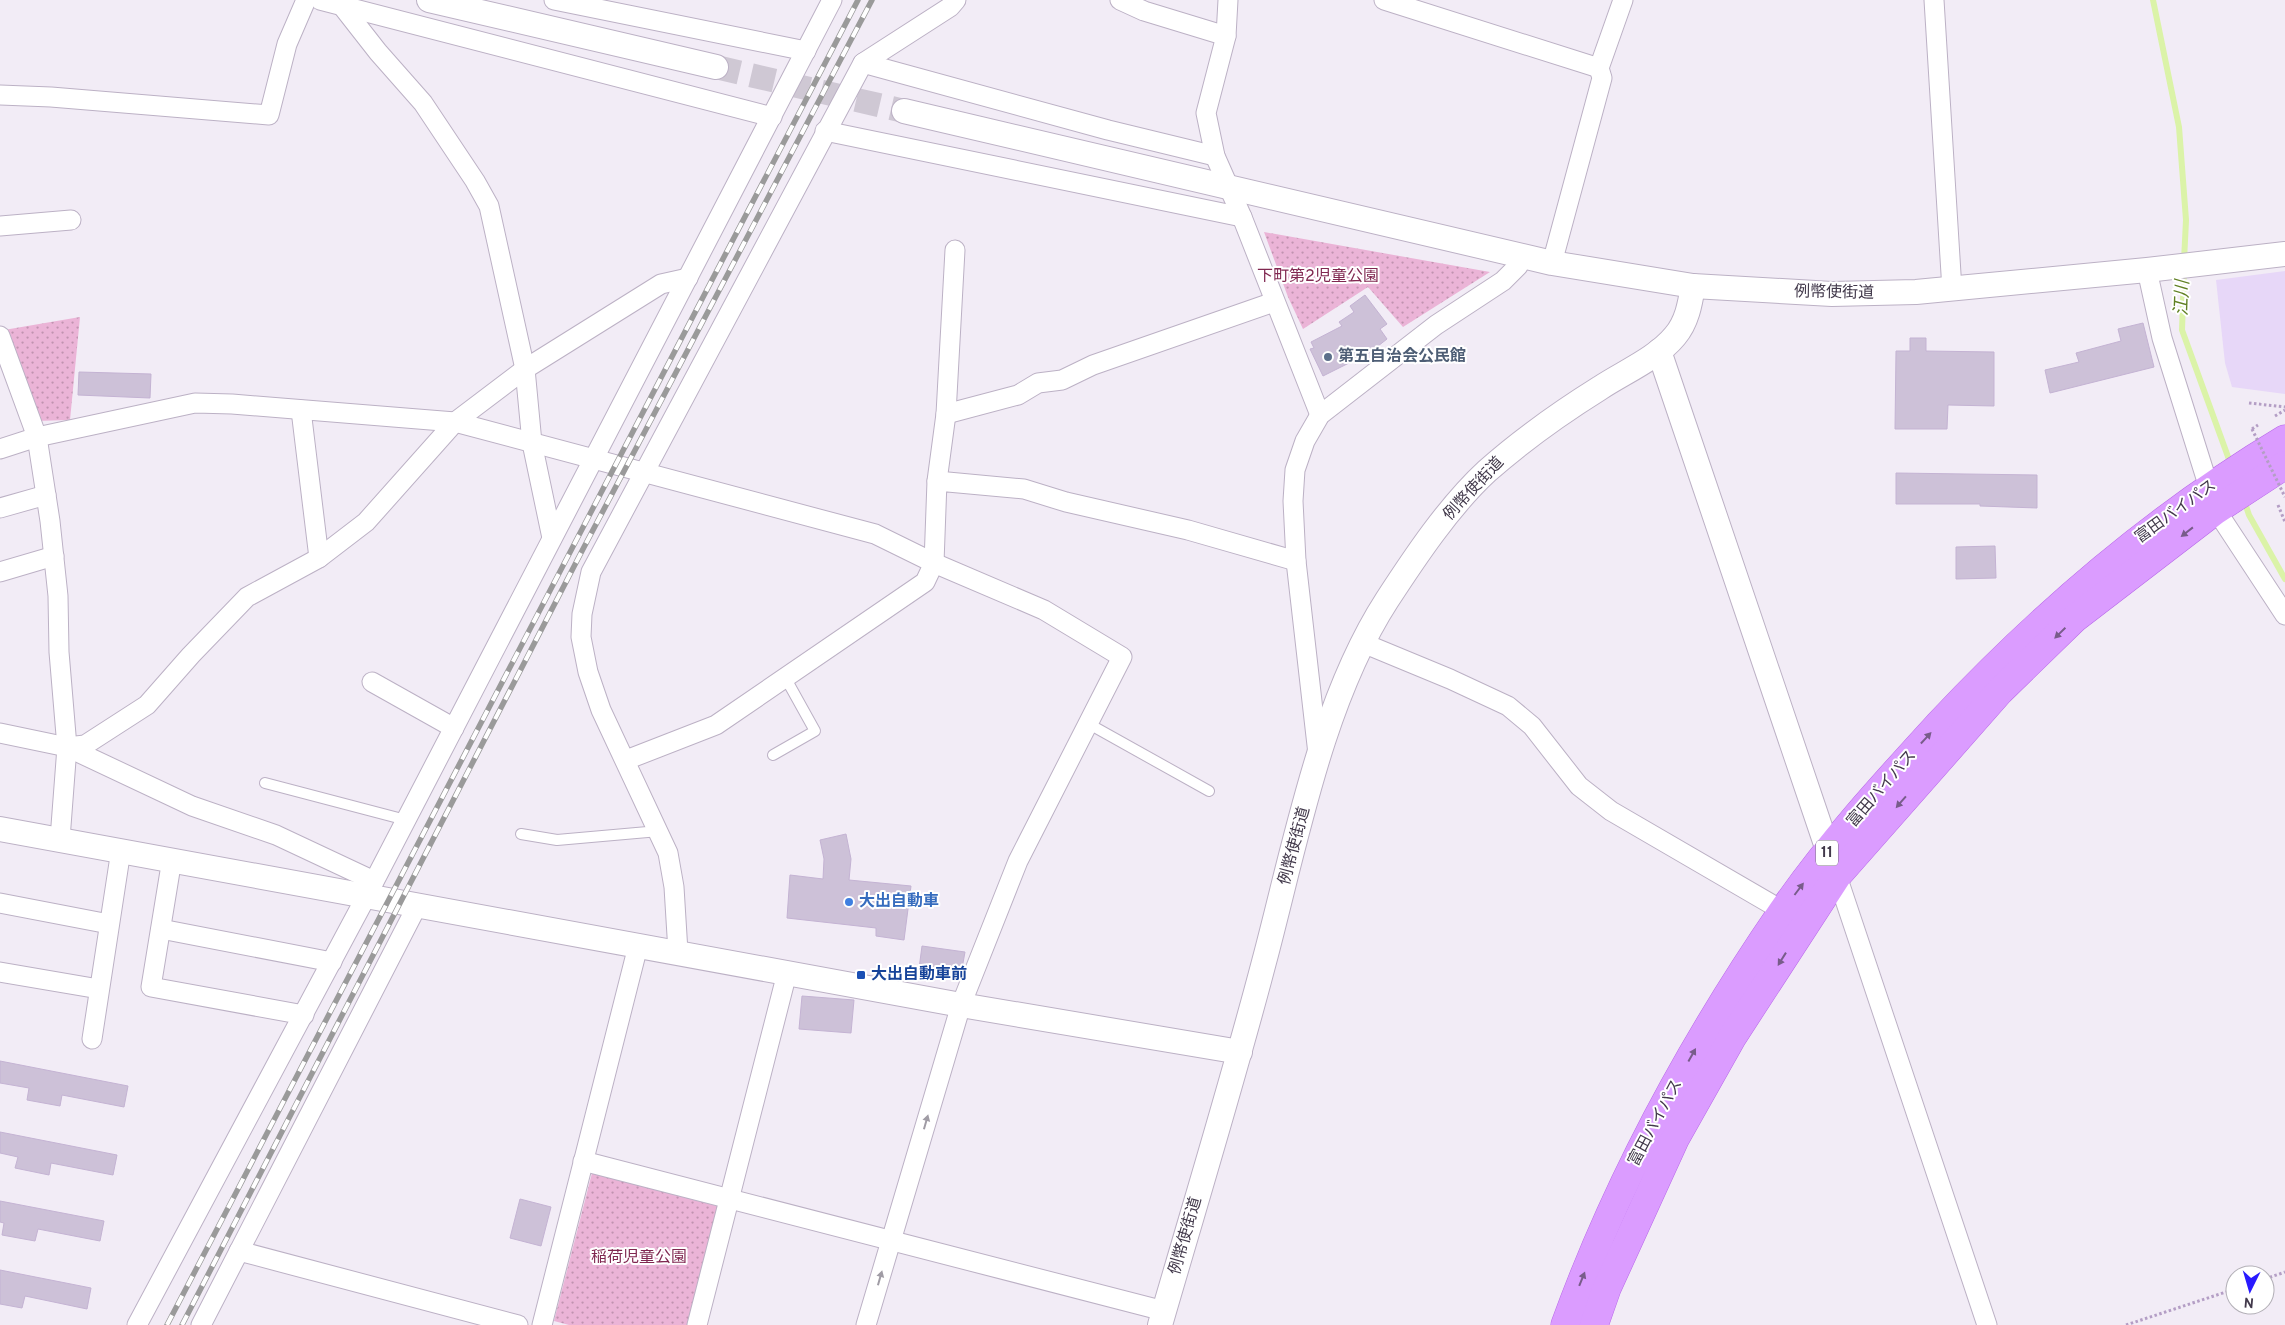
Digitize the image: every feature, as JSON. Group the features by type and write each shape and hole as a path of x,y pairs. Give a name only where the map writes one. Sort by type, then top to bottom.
{"main road":[{"name":"富田バイパス","path":"1594,1325 1607,1288 1675,1139 1833,864 1884,783 1990,670 2072,594 2140,538 2217,495 2249,474 2285,439"},
{"name":"富田バイパス","path":"2249,474 2285,465"},
{"name":"富田バイパス","path":"1565,1325 1581,1281 1612,1210 1652,1128 1709,1024 1783,911 1833,864"}],"street":[{"path":"0,95 51,97 269,115 286,44 306,0"},
{"path":"320,0 772,117"},
{"path":"428,0 716,67"},
{"path":"554,0 636,8 806,51"},
{"path":"137,1325 332,962 832,0"},
{"path":"678,952 674,887 668,853 601,710 588,672 581,637 582,614 591,572 642,473 863,63 950,7 956,0"},
{"path":"1120,0 1144,11 1226,36"},
{"path":"1228,0 1226,36 1206,113 1215,156 1242,217 1320,415"},
{"path":"1384,0 1599,68"},
{"path":"1552,263 1602,78 1599,68 1623,0"},
{"path":"1934,0 1952,290"},
{"path":"342,6 378,52 423,104 475,181 489,206 525,369 532,443 552,538"},
{"path":"863,63 1108,130 1215,156"},
{"path":"904,111 1228,185 1552,263 1693,286"},
{"path":"826,131 1242,217"},
{"path":"0,226 72,220"},
{"path":"626,760 716,726 925,582 934,563 937,481 946,414 954,250"},
{"name":"例幣使街道","path":"1162,1318 1240,1052 1318,758 1348,677 1363,643 1385,603 1421,549 1462,497 1485,473 1567,408 1660,351 1673,339 1682,326 1689,308 1693,286 1832,294 1952,290 2285,254"},
{"path":"1318,758 1296,561 1292,501 1295,470 1305,442 1320,415 1436,325 1502,281 1518,266 1523,256"},
{"path":"2147,270 2162,338 2217,495 2285,615"},
{"path":"67,747 85,745 147,706 191,655 247,597 319,558 366,522 455,422 525,369 661,284 688,278"},
{"path":"946,414 1018,395 1038,384 1062,380 1094,365 1274,302"},
{"path":"0,336 37,437 54,556 58,596 59,652 67,747 60,839"},
{"path":"1660,351 1987,1325"},
{"path":"0,448 37,437 196,403 232,404 455,422 875,534 934,563 1044,610 1122,658 1018,862 961,1004 866,1325"},
{"path":"301,410 319,558"},
{"path":"937,481 1024,489 1066,502 1188,530 1296,561"},
{"path":"0,508 46,495"},
{"path":"0,572 54,556"},
{"path":"1363,643 1450,679 1508,706 1532,726 1579,786 1611,811 1783,911"},
{"path":"372,682 454,728"},
{"path":"0,733 67,747 192,806 276,835 370,889 417,906 1240,1052"},
{"path":"0,829 172,860 370,889"},
{"path":"92,1039 121,850"},
{"path":"172,860 151,987 304,1015"},
{"path":"0,903 109,924"},
{"path":"201,1325 417,906"},
{"path":"161,929 332,962"},
{"path":"542,1325 638,946"},
{"path":"0,972 99,989"},
{"path":"697,1325 731,1200 787,973"},
{"path":"583,1161 891,1241 1162,1318"},
{"path":"239,1251 518,1325"}],"lane":[{"path":"773,755 816,731 785,677"},
{"path":"1089,724 1209,791"},
{"path":"265,783 406,820"},
{"path":"521,834 557,840 659,831"}],"path":[{"path":"2249,403 2285,408"},
{"path":"2252,429 2285,497"},
{"path":"2278,505 2285,522"},
{"path":"2126,1325 2225,1292"}],"shaded area":[{"path":"2285,271 2285,394 2232,387 2225,363 2216,280"}],"green space":[{"name":"下町第2児童公園","path":"1264,232 1490,272 1403,327 1368,287 1303,329 1288,297"},
{"path":"80,317 70,420 35,421 4,330"},
{"name":"稲荷児童公園","path":"592,1173 721,1207 691,1325 569,1325 554,1321"}],"building":[{"path":"1365,295 1387,324 1380,329 1387,339 1355,364 1353,361 1323,376 1310,349 1314,348 1311,342 1342,326 1339,322 1354,312 1350,306"},
{"path":"2143,323 2154,367 2050,393 2045,370 2079,362 2076,353 2121,341 2118,329"},
{"path":"1910,338 1926,338 1926,351 1994,352 1994,406 1948,405 1947,429 1895,429 1896,351 1910,351"},
{"path":"79,372 151,374 150,398 78,395"},
{"path":"1896,473 2037,475 2037,508 1980,506 1980,504 1896,504"},
{"path":"1995,546 1996,578 1956,579 1956,547"},
{"name":"大出自動車","path":"846,834 851,859 849,880 911,886 904,940 876,936 876,928 787,918 790,875 823,879 824,859 820,840"},
{"path":"922,946 965,952 961,974 946,972 945,980 918,976"},
{"path":"802,996 854,1000 851,1033 799,1029"},
{"path":"0,1061 128,1086 124,1107 62,1095 60,1106 27,1100 29,1088 0,1083"},
{"path":"0,1132 117,1155 113,1175 51,1163 49,1175 15,1168 18,1157 0,1153"},
{"path":"520,1199 551,1207 541,1246 510,1238"},
{"path":"0,1201 104,1221 100,1241 38,1229 35,1241 2,1235 4,1223 0,1222"},
{"path":"0,1270 91,1288 87,1309 25,1296 22,1308 0,1304"}],"waterway":[{"name":"江川","path":"2153,0 2179,127 2186,220 2184,261"},
{"name":"江川","path":"2184,271 2182,330 2231,465"},
{"name":"江川","path":"2244,500 2249,515 2285,579"}],"tunnel":[{"path":"716,67 904,111"}],"railway":[{"path":"167,1325 858,0"},
{"path":"182,1325 583,549 872,0"}],"place":[{"name":"第五自治会公民館","path":"1328,357"},
{"name":"大出自動車","path":"849,902"},
{"name":"大出自動車前","path":"861,975"}]}
